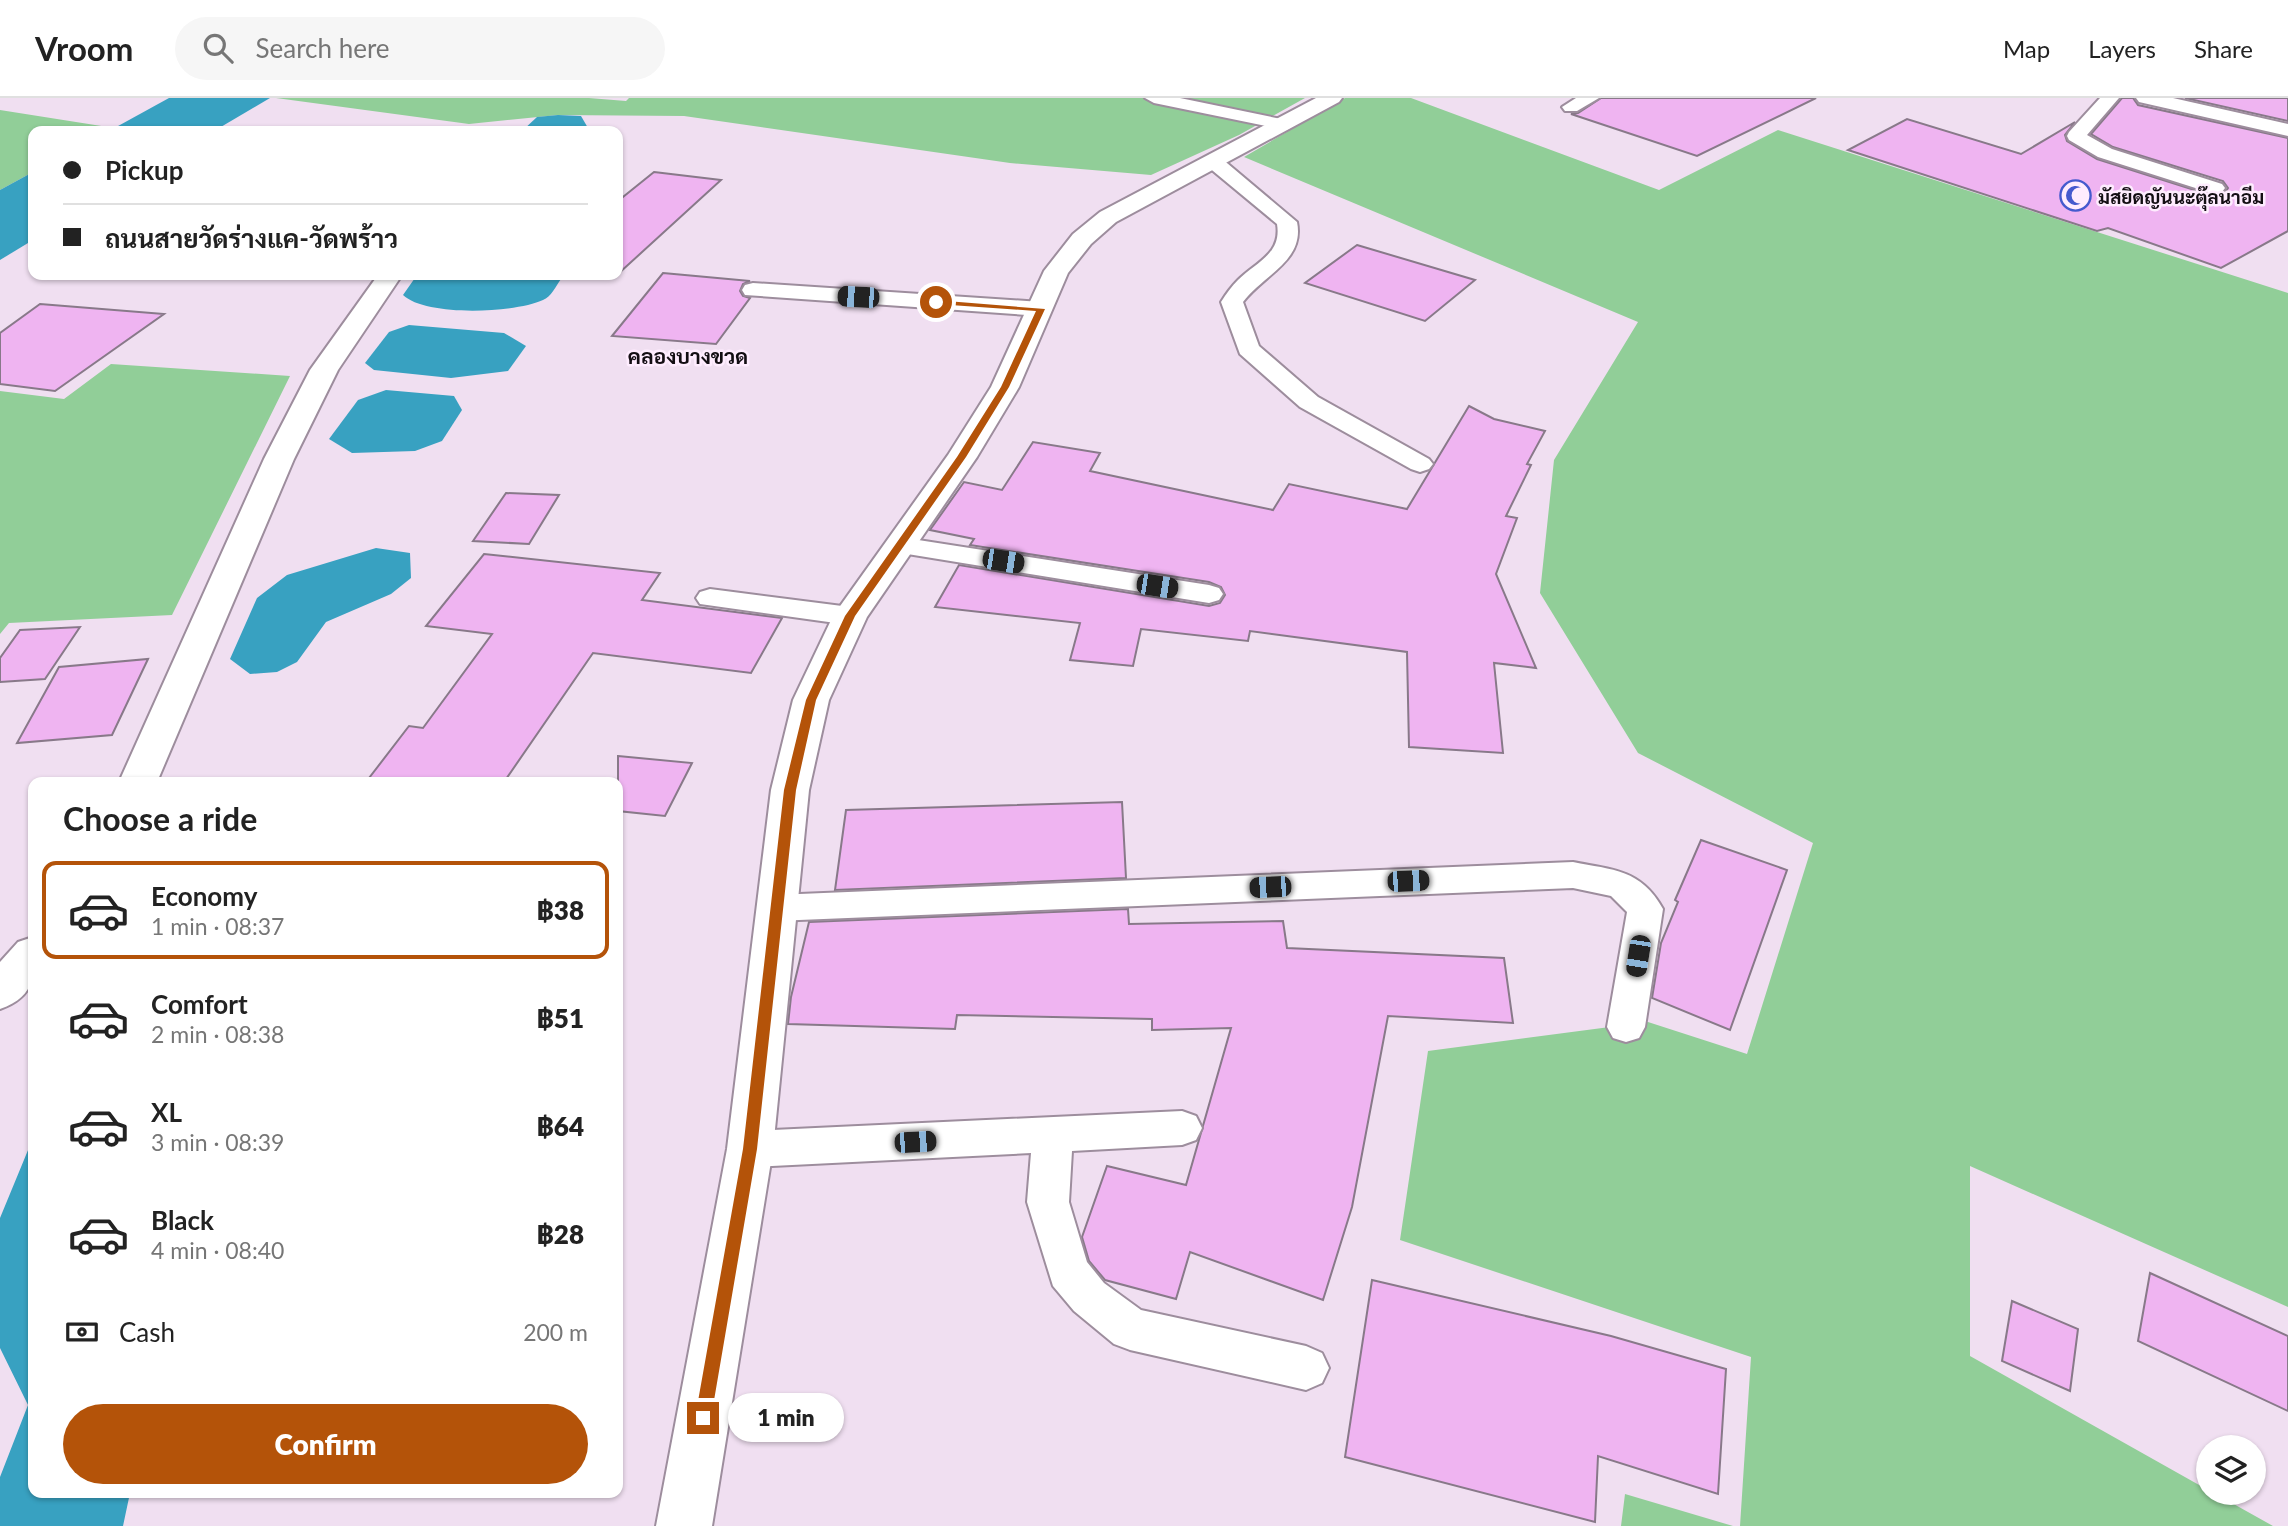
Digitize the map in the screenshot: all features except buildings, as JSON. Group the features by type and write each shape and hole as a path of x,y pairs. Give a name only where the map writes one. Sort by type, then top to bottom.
{"street":[{"path":"684,1526 750,1149 790,790 811,700 850,616 961,457 1005,387 1056,271 1082,239 1108,217 1286,125 1332,98"},
{"path":"2146,98 2288,130"},
{"path":"140,777 279,459 324,370 387,280"},
{"path":"0,992 28,959"}],"lane":[{"path":"1154,98 1286,125"},
{"path":"1572,107 1590,98"},
{"path":"2110,98 2076,136 2105,153 2215,188"},
{"path":"1214,162 1287,222 1291,236 1283,255 1248,282 1232,302 1248,349 1309,402 1420,464"},
{"path":"753,290 1041,309"},
{"path":"900,545 1209,594"},
{"path":"709,598 850,616"},
{"path":"775,908 1573,874 1622,885 1645,909 1626,1027"},
{"path":"750,1149 1182,1128"},
{"path":"1053,1136 1048,1202 1068,1272 1089,1297 1130,1329 1306,1368"}],"green space":[{"path":"276,98 589,98 626,101 629,98 1305,98 1239,135 1151,175 1010,163 684,116 558,115 469,124"},
{"path":"1345,98 1411,98 1659,190 1778,130 2288,293 2288,1307 1970,1166 1970,1356 2196,1483 2196,1505 2235,1505 2273,1526 1740,1526 1751,1357 1400,1240 1428,1051 1648,1022 1747,1054 1813,843 1638,753 1540,593 1554,460 1638,322 1244,157"},
{"path":"0,110 101,126 28,126 28,175 0,190"},
{"path":"111,364 290,376 172,615 9,623 0,634 0,391 64,399"},
{"path":"1625,1494 1733,1526 1621,1526"}],"water":[{"path":"169,98 270,98 222,126 118,126"},
{"path":"581,116 587,126 527,126 537,117"},
{"path":"28,175 28,243 0,260 0,190"},
{"path":"414,280 560,280 546,299 513,308 450,310 414,302 403,295"},
{"path":"409,325 504,333 526,346 508,371 451,378 374,370 365,363 389,332"},
{"path":"386,390 454,396 462,410 442,441 415,451 352,453 329,439 358,400"},
{"path":"376,548 410,553 411,578 391,594 326,622 297,662 277,672 250,674 230,659 257,598 287,575"},
{"path":"28,1150 28,1405 0,1348 0,1218"},
{"path":"28,1405 28,1498 129,1498 123,1526 0,1526 0,1477"}],"place":[{"name":"มัสยิดญันนะตุ๊ลนาอีม","path":"2075,196"}],"district":[{"name":"คลองบางขวด","path":"688,355"}],"route":[{"path":"703,1418 750,1149 790,790 811,700 850,616 961,457 1005,387 1041,309 936,302"}]}
